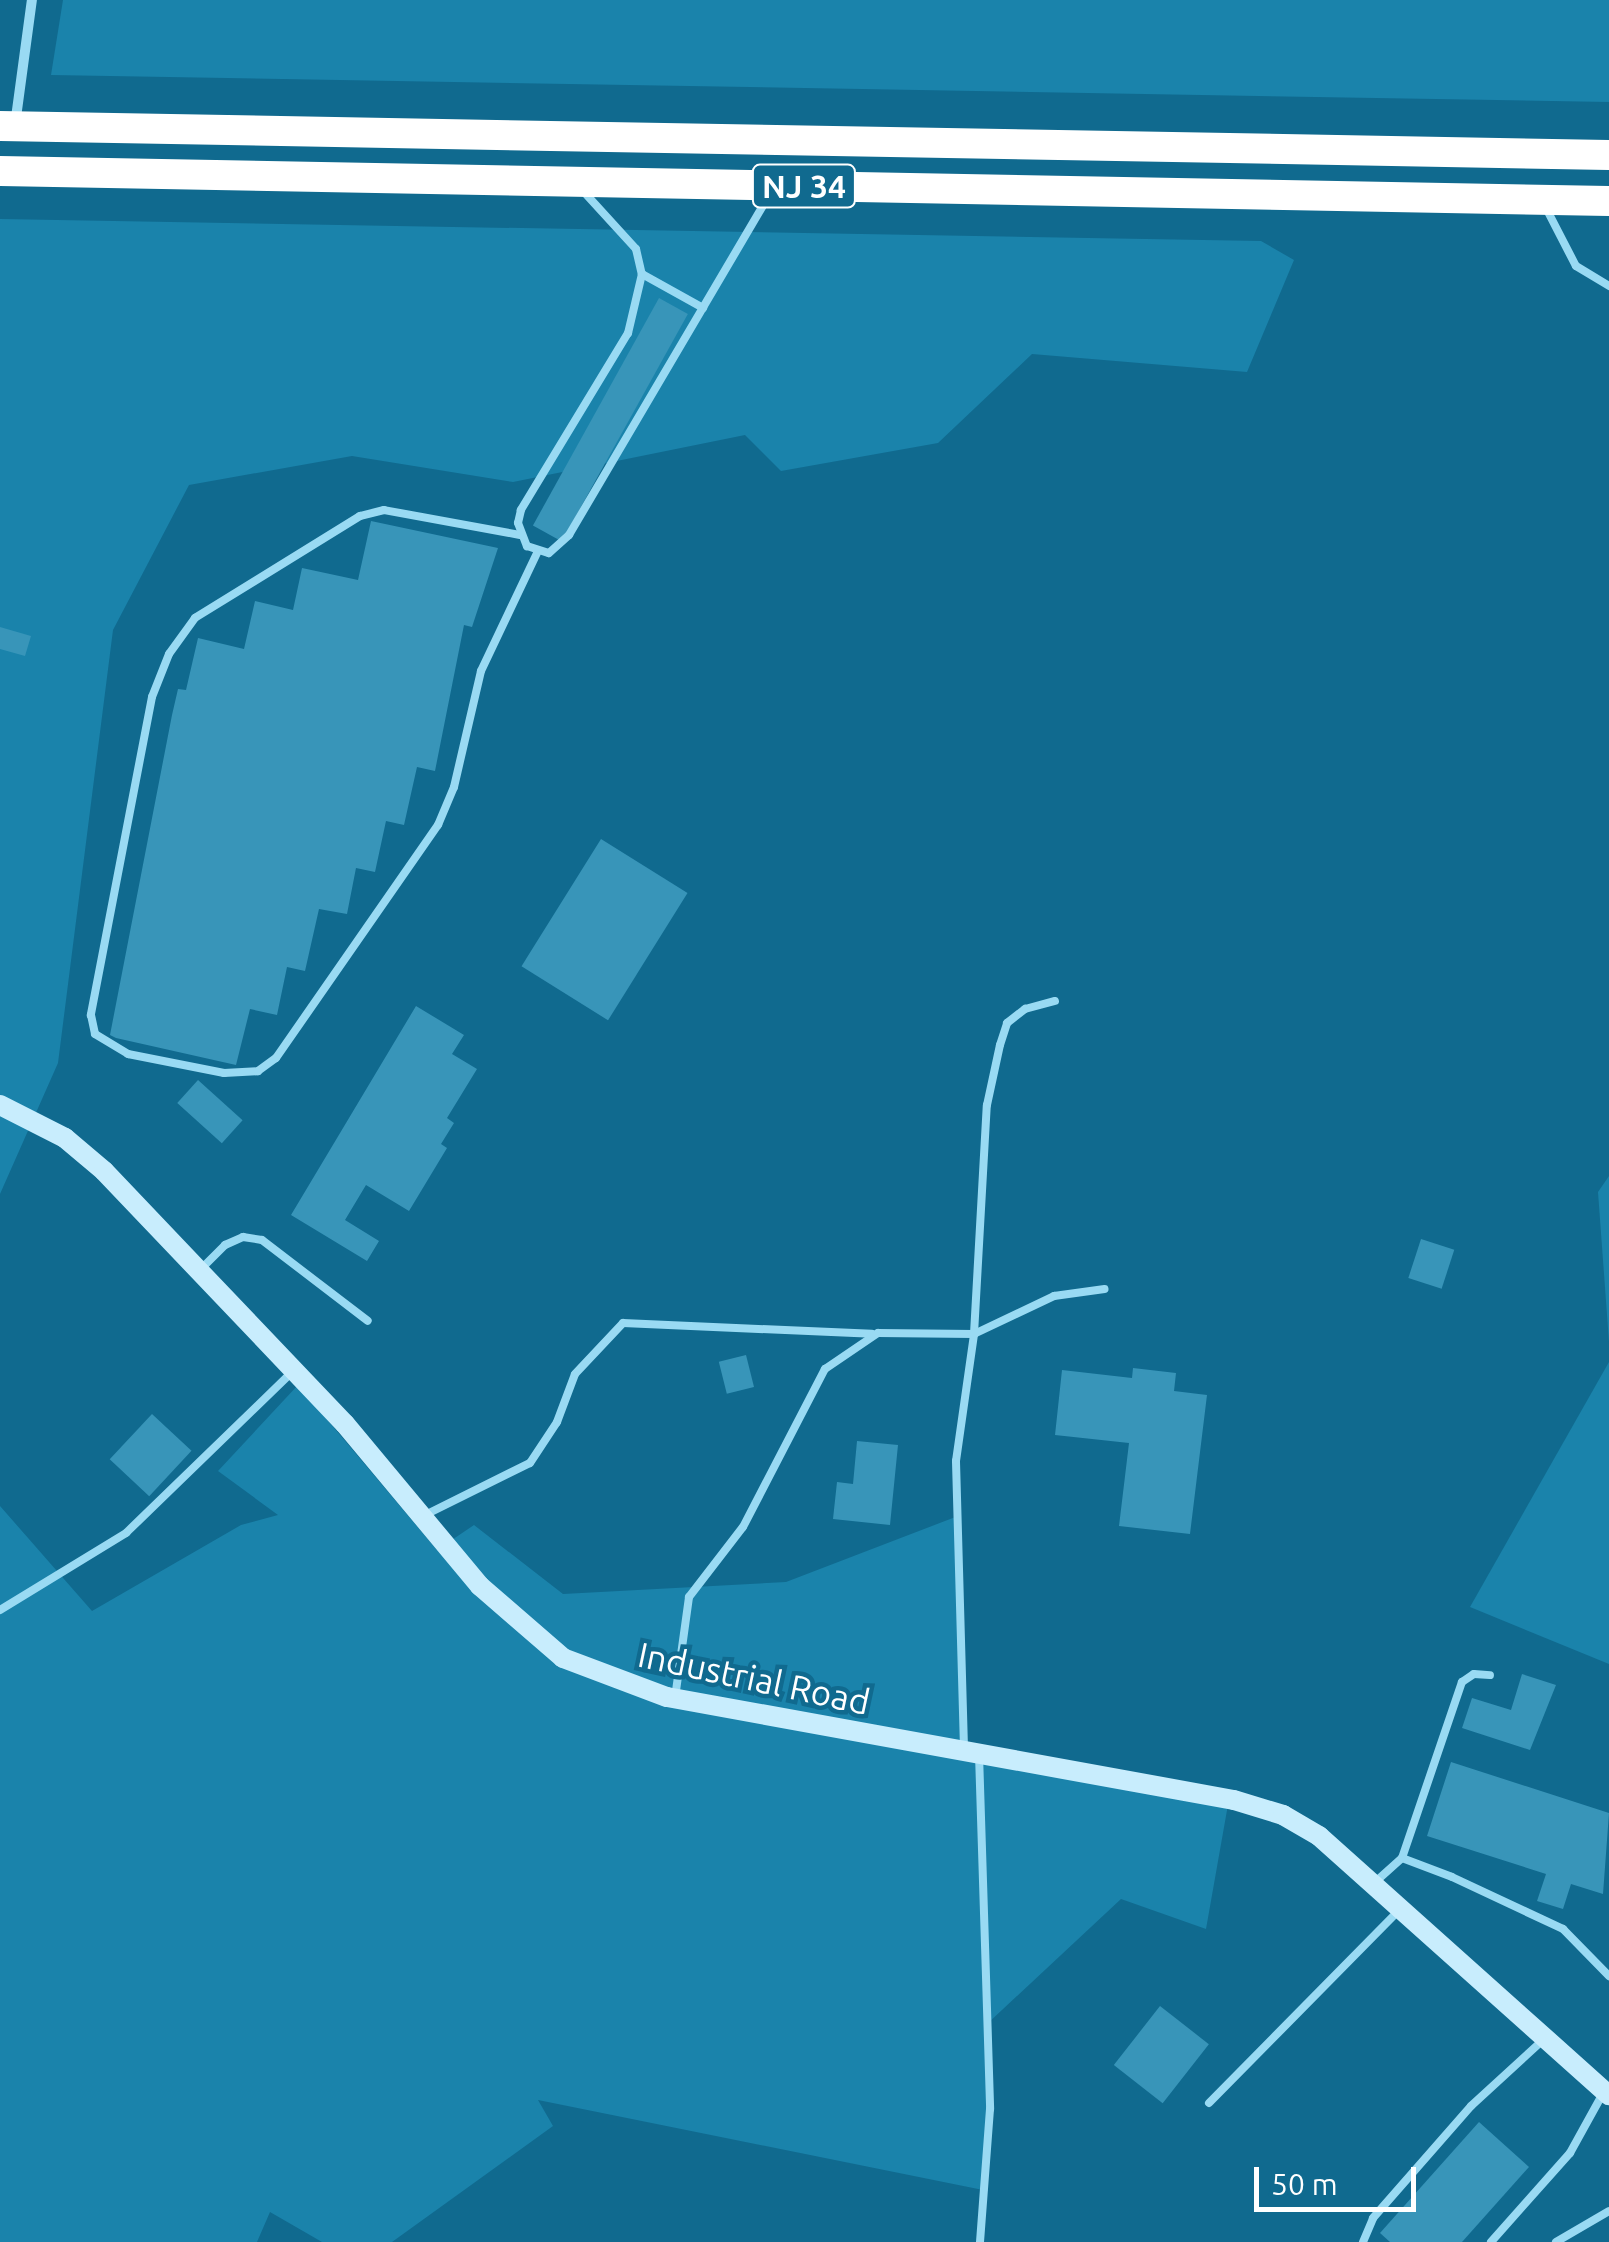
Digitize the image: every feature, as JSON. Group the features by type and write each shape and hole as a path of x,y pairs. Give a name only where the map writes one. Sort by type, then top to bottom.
{"highway":[{"name":"NJ 34","path":"7,126 1609,155"},
{"name":"NJ 34","path":"0,171 1609,201"}],"street":[{"path":"7,126 32,0"},
{"name":"Industrial Road","path":"4,1107 65,1138 201,1270 423,1516 480,1586 563,1658 674,1699 1261,1806 1320,1836 1606,2092"}],"lane":[{"path":"520,534 521,510 628,333 642,274 636,250 574,182"},
{"path":"538,551 560,548 569,536 776,185"},
{"path":"1542,200 1576,266 1609,286"},
{"path":"642,274 703,308"},
{"path":"384,510 520,534 538,551 480,671 454,787 438,825 295,1036 258,1071 224,1073 110,1047 95,1034 90,1015 152,697 169,654 196,618 360,516 384,510"},
{"path":"980,2242 990,2109 956,1461 974,1334 986,1104 1008,1023 1025,1009 1055,1001"},
{"path":"201,1270 226,1245 243,1237 262,1240 368,1321"},
{"path":"423,1516 530,1463 557,1422 576,1374 623,1323 876,1334 974,1334 1054,1296 1105,1289"},
{"path":"674,1699 689,1598 743,1527 825,1369 876,1334"},
{"path":"0,1610 126,1533 294,1370"},
{"path":"1373,1884 1402,1858 1462,1682 1474,1674 1490,1675"},
{"path":"1402,1858 1563,1928 1609,1976"},
{"path":"1209,2103 1400,1908"},
{"path":"1363,2242 1373,2218 1471,2106 1545,2038"},
{"path":"1491,2242 1570,2153 1606,2092"},
{"path":"1556,2242 1609,2211"}],"shaded area":[{"path":"63,0 1609,0 1609,102 51,75"},
{"path":"0,219 1261,241 1294,260 1247,372 1032,354 938,443 781,471 745,435 513,482 352,456 189,485 113,630 58,1063 0,1194"},
{"path":"1609,1176 1609,1342 1598,1192"},
{"path":"1609,1362 1609,1664 1470,1607"},
{"path":"298,1385 437,1550 474,1525 563,1594 786,1582 958,1516 961,1750 1229,1799 1206,1929 1121,1899 987,2024 988,2191 538,2100 553,2126 392,2242 322,2242 270,2212 257,2242 0,2242 0,1506 92,1611 241,1525 278,1515 218,1471"}],"building":[{"path":"659,298 688,314 562,541 533,525"},
{"path":"371,521 498,548 472,627 464,625 435,771 417,767 404,825 386,821 375,872 356,868 347,914 319,909 305,971 287,967 277,1015 250,1009 236,1065 110,1035 172,715 178,689 186,690 198,638 244,649 255,601 293,610 302,568 358,580"},
{"path":"0,627 31,636 25,656 0,649"},
{"path":"601,839 688,893 608,1020 522,966"},
{"path":"416,1006 464,1035 452,1054 477,1069 447,1118 454,1123 441,1144 447,1148 409,1211 366,1185 345,1220 379,1241 367,1261 291,1215"},
{"path":"198,1080 243,1120 222,1143 177,1103"},
{"path":"1421,1239 1454,1250 1442,1289 1408,1278"},
{"path":"746,1355 754,1387 727,1394 719,1362"},
{"path":"1133,1368 1176,1373 1174,1391 1207,1395 1190,1534 1119,1526 1129,1443 1055,1435 1062,1370 1132,1378"},
{"path":"152,1414 191,1451 149,1496 110,1459"},
{"path":"857,1441 898,1445 890,1525 833,1519 837,1482 853,1484"},
{"path":"1522,1674 1556,1685 1530,1750 1462,1728 1472,1698 1511,1710"},
{"path":"1451,1762 1609,1813 1603,1894 1571,1884 1563,1909 1537,1901 1546,1874 1427,1836"},
{"path":"1160,2006 1209,2044 1163,2103 1114,2065"},
{"path":"1479,2122 1529,2167 1462,2242 1390,2242 1380,2233"}]}
